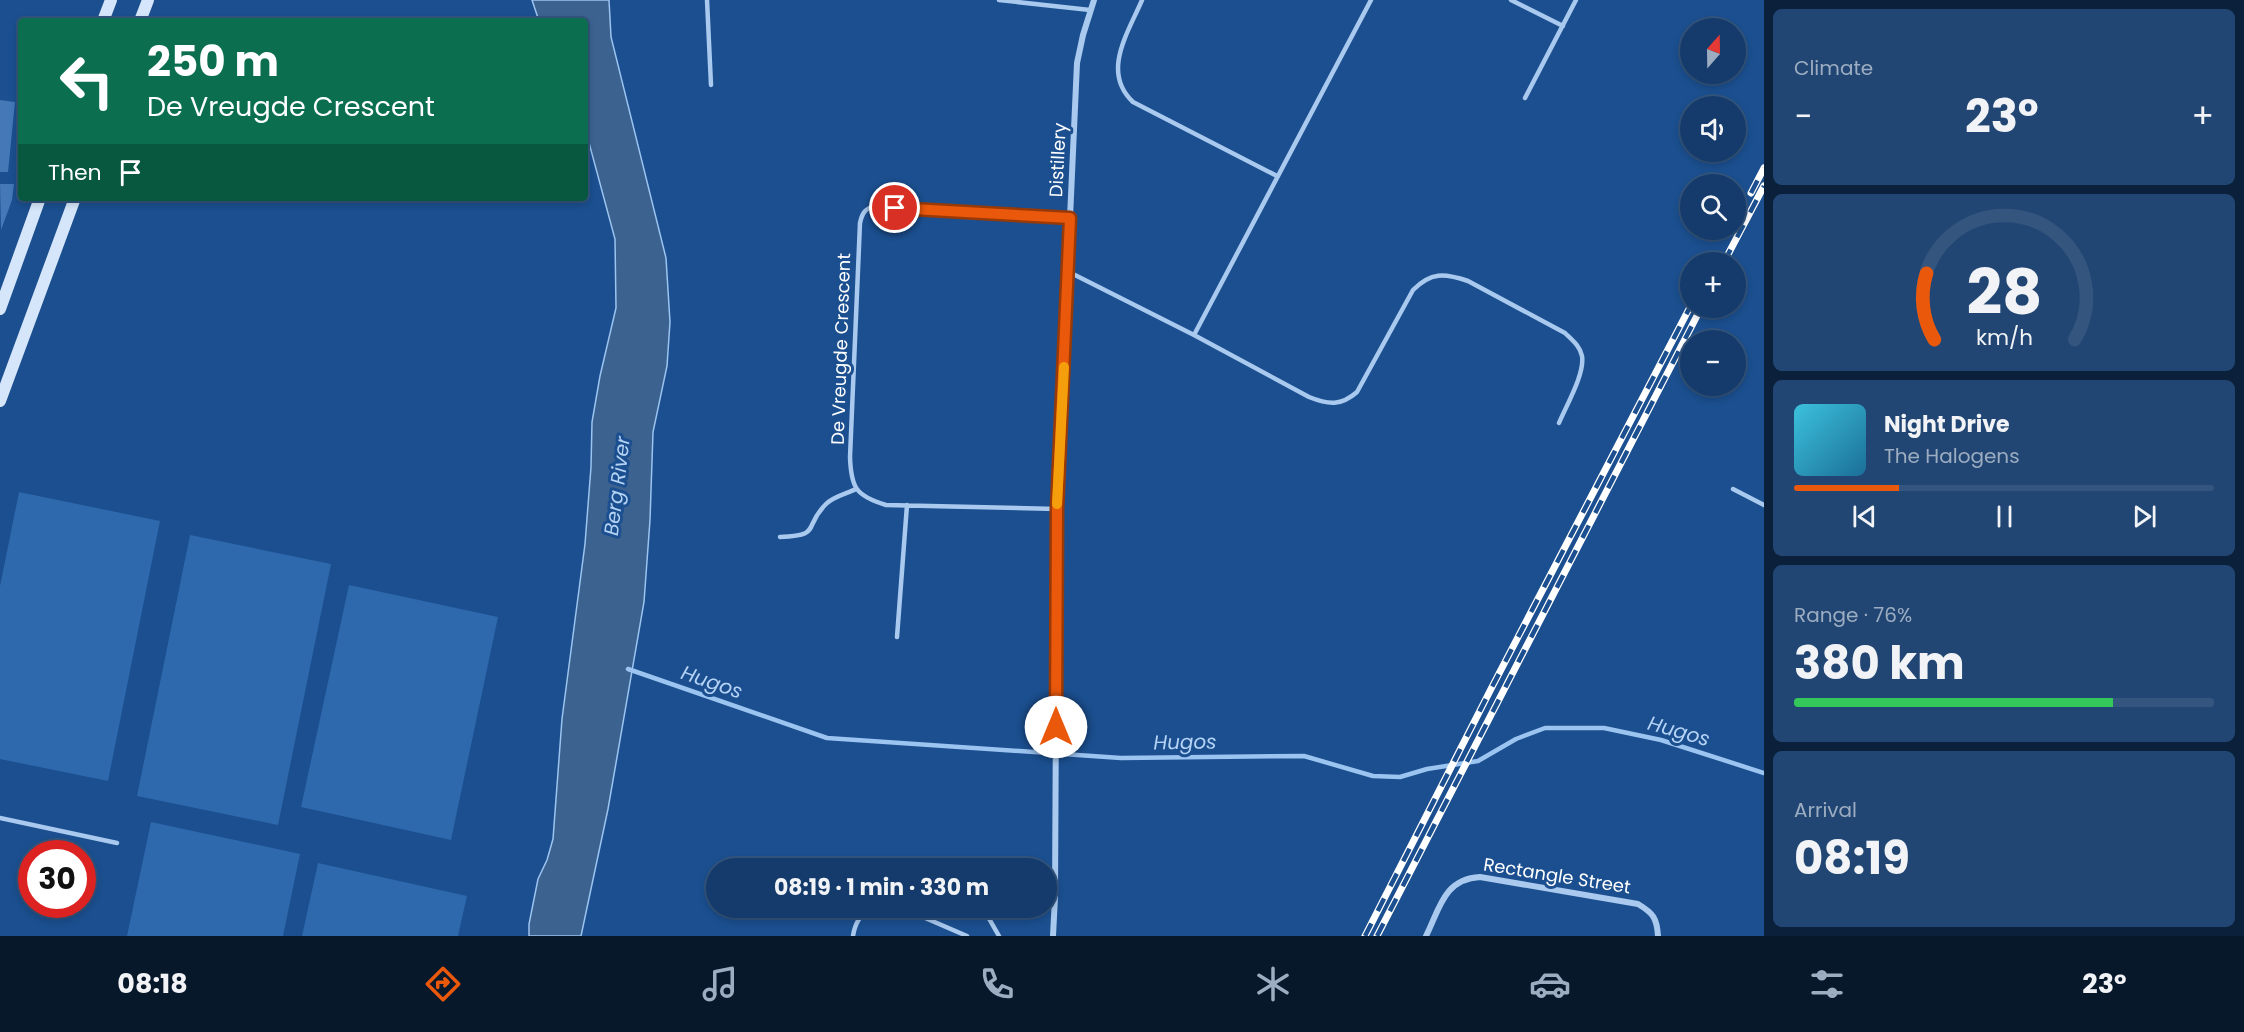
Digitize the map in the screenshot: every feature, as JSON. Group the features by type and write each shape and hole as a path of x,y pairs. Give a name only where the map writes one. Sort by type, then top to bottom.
{"street":[{"path":"104,18 111,0"},
{"path":"141,18 148,0"},
{"name":"Distillery","path":"1053,936 1057,509 1070,218 1077,63 1090,10 1095,0"},
{"path":"0,309 39,201"},
{"path":"0,401 74,201"},
{"name":"Rectangle Street","path":"1426,936 1445,896 1453,886 1460,880 1480,877 1638,904 1651,912 1657,923 1658,936"}],"lane":[{"path":"707,0 711,85"},
{"path":"999,0 1090,10"},
{"path":"1142,0 1120,54 1117,68 1117,78 1126,96 1133,102 1277,176"},
{"path":"1194,335 1371,0"},
{"path":"1525,98 1576,0"},
{"path":"1513,1 1563,26"},
{"name":"De Vreugde Crescent","path":"856,489 850,477 850,457 862,214 873,206 1070,218"},
{"path":"1069,272 1194,335 1309,397 1325,403 1337,404 1348,400 1357,392 1413,290 1423,280 1437,275 1453,276 1468,281 1565,333 1576,344 1582,355 1582,368 1559,423"},
{"path":"780,537 802,536 808,533 826,504 856,489 868,499 886,505 1057,509"},
{"path":"1733,489 1764,505"},
{"path":"897,637 906,505"},
{"path":"0,818 117,843"},
{"path":"853,936 859,918"},
{"path":"925,918 967,936"},
{"path":"989,918 999,936"}],"shaded area":[{"path":"19,492 160,521 108,781 0,759 0,586"},
{"path":"190,535 331,564 278,825 137,796"},
{"path":"349,585 498,617 451,840 301,807"},
{"path":"151,822 300,854 283,936 127,936"},
{"path":"318,863 467,896 458,936 302,936"}],"water":[{"name":"Berg River","path":"532,0 609,0 611,37 666,258 670,322 667,366 653,432 644,602 608,809 581,936 529,936 529,924 538,879 553,839 562,719 585,544 592,422 616,308 615,239 588,139 588,18 538,18"}],"building":[{"path":"0,100 15,102 8,172 0,172"},
{"path":"0,184 14,184 12,200 1,230"}],"waterway":[{"name":"Hugos","path":"628,669 827,738 1121,758 1304,756 1373,776 1400,777 1427,769 1478,761 1516,739 1545,728 1604,728 1661,740 1764,773"}],"railway":[{"path":"1751,193 1764,168"},
{"path":"1729,252 1764,186"},
{"path":"1365,936 1684,318"},
{"path":"1377,936 1696,318"}],"slow traffic":[{"path":"1057,504 1064,367"}],"route":[{"path":"895,208 1070,218 1057,509 1056,727"}]}
